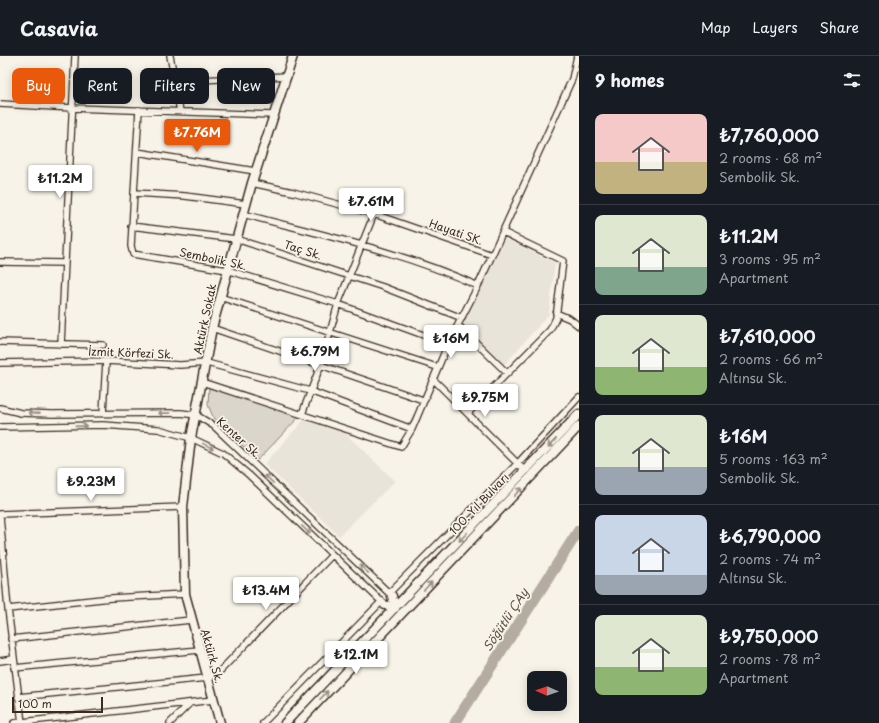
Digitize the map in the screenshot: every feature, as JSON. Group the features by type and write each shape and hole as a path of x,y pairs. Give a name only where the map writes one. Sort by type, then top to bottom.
{"main road":[{"name":"Aktürk Sokak","path":"185,594 183,507 191,438 207,363 212,328 252,183 288,76 293,56"},
{"name":"100. Yıl Bulvarı","path":"298,723 525,471 579,414"},
{"name":"100. Yıl Bulvarı","path":"285,723 398,611 579,426"},
{"name":"Aktürk Sk.","path":"185,594 220,723"},
{"path":"390,594 398,611"},
{"path":"384,603 398,611"}],"street":[{"path":"61,344 75,56"},
{"path":"170,56 172,68"},
{"path":"202,382 401,447 412,429 437,367 478,286 572,79 576,56"},
{"path":"209,79 288,76"},
{"path":"0,104 274,115"},
{"path":"179,104 180,112"},
{"name":"Sembolik Sk.","path":"139,110 130,246 133,254 227,270 338,304 448,344"},
{"path":"136,152 256,171"},
{"name":"Hayati SK.","path":"252,183 293,192 374,214 492,255"},
{"path":"134,192 184,196 246,204"},
{"path":"243,214 360,246 447,272 478,286"},
{"path":"302,414 321,364 338,304 348,276 374,214"},
{"name":"Taç Sk.","path":"131,226 236,239 383,287 462,318"},
{"path":"468,413 550,330 556,313 562,260 503,232"},
{"path":"0,262 65,263"},
{"path":"220,296 437,367"},
{"path":"556,313 570,319 579,326"},
{"path":"458,325 507,373"},
{"path":"212,328 423,400"},
{"path":"0,342 103,345"},
{"path":"103,413 106,361"},
{"name":"İzmit Körfezi Sk.","path":"0,363 106,361 180,365 207,363 310,391 412,429"},
{"path":"433,379 525,471"},
{"path":"390,594 518,463 579,397"},
{"path":"0,408 22,413 196,415"},
{"name":"Kenter Sk.","path":"196,415 214,426 390,594"},
{"name":"Kenter Sk.","path":"0,427 103,425 158,429 191,438 223,453 249,475 384,603"},
{"path":"22,722 13,659 0,515 183,507"},
{"path":"18,698 207,678 218,673 332,555"},
{"path":"8,609 111,598 185,594"},
{"path":"263,723 384,603"},
{"path":"11,639 191,620"},
{"path":"14,668 199,650"},
{"path":"0,661 13,659"},
{"path":"14,723 213,700"},
{"path":"170,723 190,703"}],"shaded area":[{"path":"505,238 555,263 549,314 504,365 462,325"},
{"path":"209,387 299,417 258,460 214,419 208,405"},
{"path":"304,420 344,432 395,481 339,536 264,464"}],"waterway":[{"name":"Söğütlü ÇAy","path":"455,723 579,530"}]}
